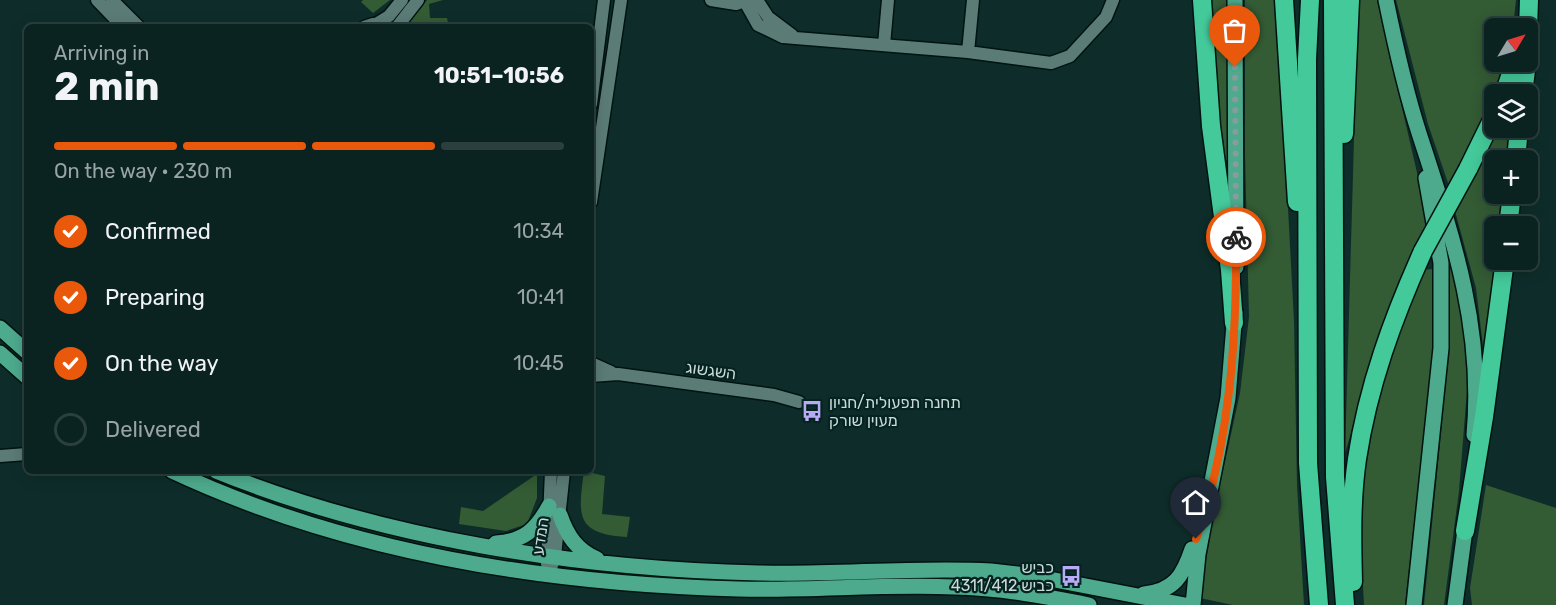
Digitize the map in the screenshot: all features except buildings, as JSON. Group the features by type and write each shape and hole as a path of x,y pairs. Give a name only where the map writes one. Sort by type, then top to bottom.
{"highway":[{"path":"1202,0 1211,126 1230,270 1234,323"},
{"path":"1284,0 1319,605"},
{"path":"1308,427 1307,60 1310,0"},
{"path":"1333,0 1335,477 1345,605"},
{"path":"1335,279 1350,0"},
{"path":"1524,18 1528,0"},
{"path":"1528,0 1528,18"},
{"path":"1353,605 1353,500 1363,422 1386,344 1423,251 1484,136"},
{"path":"1465,531 1484,417 1504,270"}],"main road":[{"path":"1193,605 1198,554 1228,398 1234,323 1235,0"},
{"path":"1386,0 1418,130 1459,257 1474,342 1476,407 1456,602"},
{"path":"1414,605 1441,348 1442,295 1440,263 1418,130"},
{"path":"0,328 24,349"},
{"path":"0,353 24,374"},
{"path":"179,474 242,501 340,532 443,557 549,574 661,586 782,590 955,586 1005,590 1053,601 1089,605"},
{"path":"225,474 365,519 479,544 551,556 608,563 760,573 940,569 991,571 1034,576 1185,605"},
{"path":"1131,595 1158,592 1177,582 1185,569 1209,501"},
{"path":"479,544 507,542 527,535 554,510 576,546 608,563"}],"street":[{"path":"97,0 120,24"},
{"path":"112,0 136,24"},
{"path":"378,24 402,0"},
{"path":"399,24 418,0"},
{"path":"594,182 621,0"},
{"path":"711,0 736,4 748,1 758,25 773,34 799,39 968,52 1051,63 1062,61 1070,56 1106,17 1113,0"},
{"path":"884,45 888,0"},
{"path":"968,52 973,0"},
{"path":"594,68 602,3"},
{"name":"השגשוג","path":"594,364 618,374"},
{"name":"השגשוג","path":"594,376 618,374 774,395 799,402"},
{"path":"0,456 24,454"},
{"name":"המדע","path":"549,574 554,510 551,474"},
{"name":"המדע","path":"554,510 563,474"}],"green space":[{"path":"363,0 390,0 373,13 361,2"},
{"path":"427,0 443,0 429,4 430,18 447,18 448,24 407,24"},
{"path":"1208,0 1226,0 1229,160 1222,161"},
{"path":"1245,0 1277,0 1294,321 1297,485 1304,605 1233,605 1200,598 1214,512 1240,393 1249,317 1245,156"},
{"path":"1358,0 1377,0 1428,220 1385,319 1345,453"},
{"path":"1396,0 1516,0 1514,18 1484,18 1484,72 1503,72 1499,84 1484,84 1484,118 1449,186 1428,124"},
{"path":"1494,138 1511,138 1510,150 1487,150"},
{"path":"1484,156 1484,204 1504,204 1502,216 1484,216 1484,270 1497,270 1486,371 1476,288 1455,211"},
{"path":"1455,261 1467,338 1467,390 1459,491 1444,605 1424,605 1449,351 1446,263"},
{"path":"1433,269 1433,350 1405,605 1364,605 1361,501 1371,431 1385,376 1421,270"},
{"path":"537,474 537,498 527,524 506,531 459,524 461,507 483,511"},
{"path":"584,474 605,476 602,514 630,517 627,537 598,532 589,526 581,510"},
{"path":"1486,485 1556,508 1556,605 1472,605 1470,588"}],"way so far":[{"path":"1235,67 1236,237"}],"place":[{"name":"תחנה תפעולית/חניון מעוין שורק","path":"812,411"},
{"name":"כביש 4311/כביש 412","path":"1071,576"}],"route":[{"path":"1196,539 1216,471 1228,398 1234,323 1236,237"}]}
